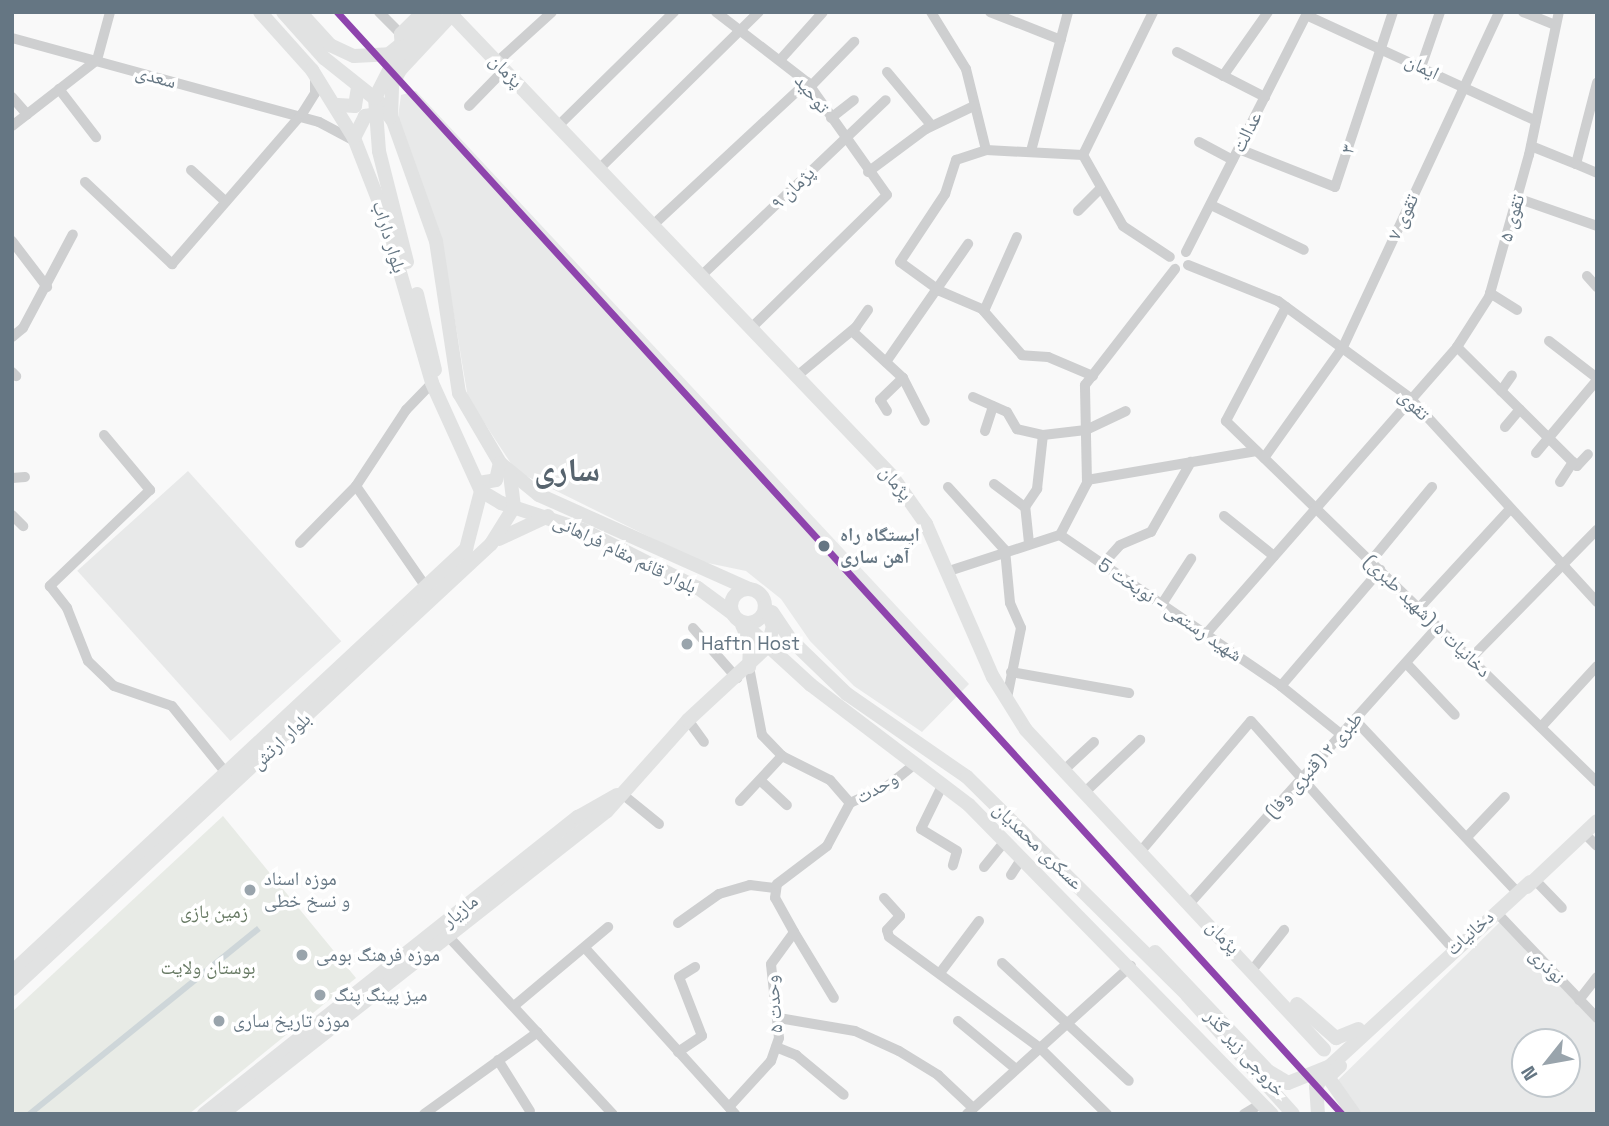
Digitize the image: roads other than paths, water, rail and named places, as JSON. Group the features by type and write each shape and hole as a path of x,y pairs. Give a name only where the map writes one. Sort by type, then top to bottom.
{"main road":[{"name":"بلوار داراب","path":"260,12 315,75 338,106 355,140 381,207 432,383 480,487"},
{"path":"283,12 389,116 436,241 459,393"},
{"path":"423,12 381,80 375,97 379,151 433,350 439,399"},
{"path":"301,14 330,45 354,56 388,54 436,12"},
{"path":"407,35 400,52 416,61 457,15"},
{"path":"457,15 392,85 391,125 427,242 459,393 505,468 514,507"},
{"name":"پژمان","path":"457,15 500,66 911,499 949,571 1007,705 1064,770 1256,972 1325,1050"},
{"path":"338,106 355,106 358,86"},
{"path":"355,140 365,116 389,116"},
{"path":"480,487 496,480 505,468"},
{"name":"بلوار قائم مقام فراهانی","path":"505,468 539,495 749,589 765,605"},
{"name":"بلوار قائم مقام فراهانی","path":"480,487 514,507 548,516 676,576 739,619"},
{"name":"بلوار ارتش","path":"282,731 466,549 480,487"},
{"name":"بلوار ارتش","path":"12,989 282,731 492,544 514,507"},
{"path":"492,544 548,516"},
{"path":"749,589 734,597 739,619 750,643 749,667"},
{"path":"739,619 758,621 765,605"},
{"path":"765,605 773,626 768,646"},
{"name":"عسکری محمدیان","path":"765,605 819,669 884,722 967,777 1187,995 1293,1114"},
{"name":"عسکری محمدیان","path":"739,619 768,646 943,784 1005,841 1131,965 1267,1108"},
{"name":"مازیار","path":"204,1114 366,992 621,793 688,720 749,667 768,646"},
{"name":"بلوار ارتش","path":"12,972 231,779"},
{"name":"مازیار","path":"222,1114 366,992 447,935 596,812"},
{"name":"دخانیات","path":"1480,927 1498,915 1597,821"},
{"name":"دخانیات","path":"1329,1071 1354,1043 1516,891 1532,880"},
{"path":"1256,972 1326,1032 1344,1039 1449,944 1480,927"},
{"path":"1318,1114 1315,1087 1480,927"},
{"path":"1120,928 1175,970 1278,1079 1306,1079 1329,1071"},
{"path":"1131,965 1145,954"},
{"name":"خروجی زیر گذر","path":"1187,995 1202,1005 1300,1114"},
{"path":"1329,1071 1354,1114"}],"street":[{"path":"12,126 97,60 110,12"},
{"path":"379,12 407,35"},
{"path":"469,106 500,66 551,12"},
{"path":"558,126 674,12"},
{"name":"توحید","path":"716,12 809,84 868,172 887,195 751,328"},
{"path":"599,169 758,12"},
{"path":"780,60 823,12"},
{"path":"990,12 1060,40"},
{"path":"1031,151 1068,12"},
{"path":"1153,12 1083,153 1099,190 1129,232 1170,257 1175,269"},
{"path":"1223,76 1268,12"},
{"name":"۳","path":"1239,149 1335,187 1393,12"},
{"path":"1421,66 1440,12"},
{"name":"تقوی ۷","path":"1261,454 1343,347 1499,12"},
{"path":"1523,12 1556,25"},
{"name":"تقوی ۵","path":"1206,635 1409,397 1457,347 1490,293 1531,146 1559,12"},
{"path":"933,13 966,69 986,150"},
{"name":"ایمان","path":"1307,14 1536,121"},
{"name":"عدالت","path":"1186,252 1307,14"},
{"name":"سعدی","path":"12,38 329,126 355,140"},
{"path":"653,225 854,42"},
{"path":"1177,52 1265,97"},
{"path":"887,72 932,126"},
{"path":"85,182 172,264 298,118 315,93 315,75"},
{"path":"1576,164 1594,107 1597,83"},
{"path":"59,89 96,137"},
{"path":"12,97 27,114"},
{"path":"831,118 854,100"},
{"name":"پژمان ۹","path":"701,276 886,100"},
{"path":"868,172 932,126 974,107"},
{"path":"1199,142 1233,160"},
{"path":"1531,146 1597,173"},
{"path":"1083,153 986,150 956,160 946,194 900,262 937,289 984,311 1022,355 1048,357 1093,376"},
{"path":"191,170 226,202"},
{"path":"1078,211 1099,190"},
{"path":"1517,198 1597,226"},
{"path":"1211,205 1304,250"},
{"path":"12,337 47,287 73,234"},
{"path":"984,311 1017,237"},
{"path":"12,242 47,287"},
{"path":"886,362 968,244"},
{"path":"949,571 1005,550 1060,535 1087,480 1085,385 1175,269 1188,265 1186,252 1177,250 1170,257"},
{"name":"تقوی","path":"1188,265 1286,307 1409,397 1509,510 1597,602"},
{"path":"1587,276 1597,287"},
{"path":"1490,293 1517,310"},
{"name":"دخانیات ۵ (شهید طبری)","path":"1286,307 1226,421 1597,782"},
{"path":"797,376 852,331 868,310"},
{"path":"852,331 903,378 925,421"},
{"path":"1536,453 1597,379 1549,341"},
{"path":"1457,347 1575,464"},
{"path":"1502,391 1512,375"},
{"path":"887,411 880,400 903,378"},
{"path":"300,543 356,486 407,410 432,383"},
{"path":"972,397 1007,412 1017,429 1043,435 1086,430 1126,411"},
{"path":"985,430 993,406"},
{"path":"1506,427 1520,409"},
{"path":"104,435 150,490 50,586 67,608 88,661 114,687 172,706 231,779"},
{"path":"1029,543 1025,507 1037,489 1043,435"},
{"path":"1087,480 1191,462 1261,454"},
{"path":"1560,482 1575,464 1588,454"},
{"path":"1103,564 1121,545 1151,533 1191,462"},
{"path":"12,478 25,477"},
{"path":"994,484 1025,507"},
{"path":"356,486 426,587"},
{"path":"948,487 1005,550 1010,603 1021,628 1007,705"},
{"path":"1371,561 1432,487"},
{"path":"1419,608 1509,510"},
{"path":"12,515 23,526"},
{"path":"1224,516 1274,556"},
{"path":"1471,658 1597,530"},
{"name":"شهید رستمی - نوبخت 5","path":"1060,535 1281,686 1342,735"},
{"path":"1162,604 1191,559"},
{"path":"1281,686 1380,570"},
{"name":"طبری ۲ (قنبری وفا)","path":"1190,903 1438,627"},
{"path":"693,628 737,678"},
{"path":"1406,663 1455,715"},
{"path":"1541,727 1597,666"},
{"name":"وحدت","path":"749,667 762,734 782,756 810,767 850,803 889,785 916,763"},
{"path":"1011,672 1129,693"},
{"path":"688,720 704,742"},
{"path":"1355,720 1516,891"},
{"path":"1140,850 1251,721 1300,781 1449,944"},
{"path":"1085,792 1140,740"},
{"path":"1064,770 1094,742"},
{"path":"740,801 762,782 782,756"},
{"path":"762,782 787,805"},
{"path":"943,784 921,829 957,851 953,865"},
{"path":"621,793 659,824"},
{"path":"1467,837 1505,797"},
{"path":"678,923 719,894 750,885 775,888 827,846 850,803"},
{"path":"1584,833 1597,846"},
{"path":"984,867 1005,841"},
{"path":"1012,875 1023,858"},
{"path":"1532,880 1562,908"},
{"path":"775,888 775,898 834,998"},
{"path":"884,898 900,916 887,934 1040,1048 1107,1114"},
{"name":"نوذری","path":"1498,915 1597,1018"},
{"path":"940,973 979,921"},
{"path":"514,1006 608,927"},
{"path":"1256,972 1284,930"},
{"name":"وحدت ۵","path":"732,1110 771,1061 776,1047 779,1018 771,964 794,932"},
{"path":"447,935 613,1114"},
{"path":"585,948 732,1110"},
{"path":"1002,963 1070,1021 1129,1081"},
{"path":"779,1018 855,1031 899,1051 938,1075 970,1111 1131,965"},
{"path":"678,1052 702,1036 679,977 695,967"},
{"path":"1579,1000 1597,976"},
{"path":"958,1021 1016,1069"},
{"path":"424,1114 538,1032"},
{"path":"776,1047 796,1055 844,1095"},
{"path":"498,1060 530,1111"},
{"path":"1244,1114 1267,1108"}],"place":[{"name":"ایستگاه راه آهن ساری","path":"824,546"},
{"name":"Haftn Host","path":"687,644"},
{"name":"موزه اسناد و نسخ خطی","path":"250,890"},
{"name":"موزه فرهنگ بومی","path":"302,955"},
{"name":"میز پینگ پنگ","path":"320,995"},
{"name":"موزه تاریخ ساری","path":"219,1021"}],"district":[{"name":"ساری","path":"567,471"}],"park label":[{"name":"زمین بازی","path":"214,912"},
{"name":"بوستان ولایت","path":"208,968"}]}
